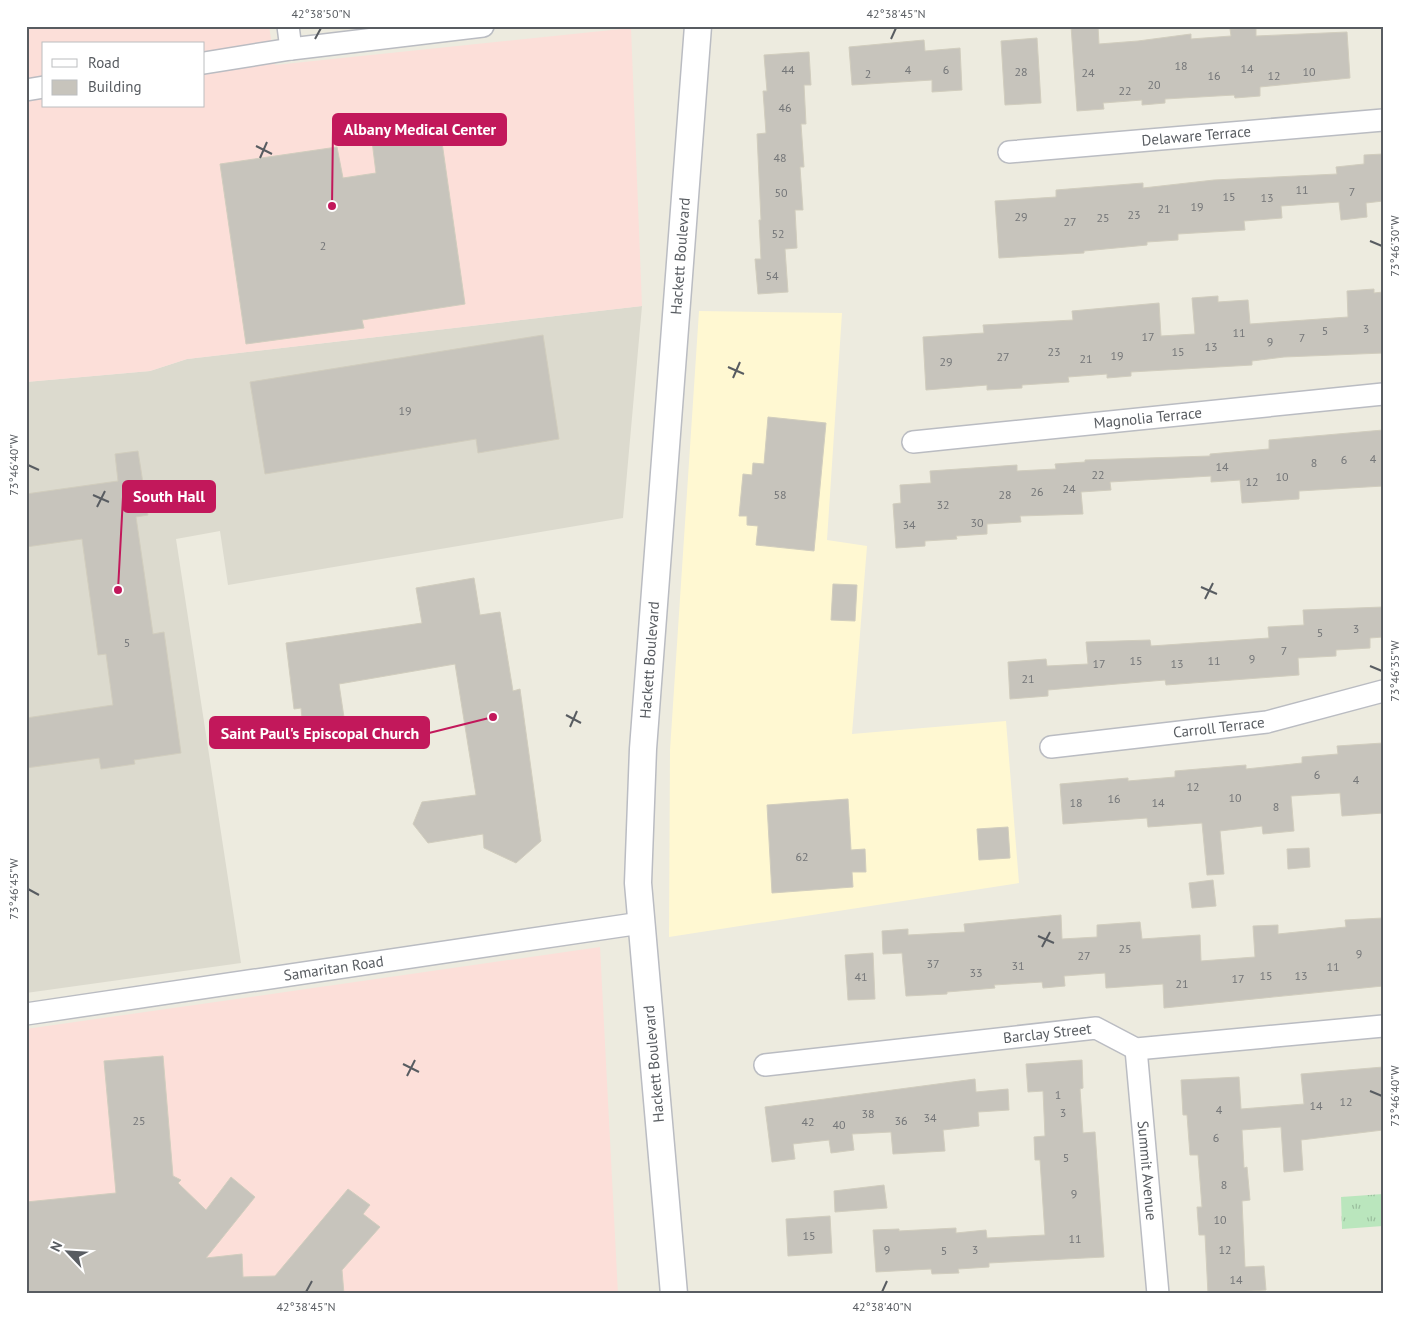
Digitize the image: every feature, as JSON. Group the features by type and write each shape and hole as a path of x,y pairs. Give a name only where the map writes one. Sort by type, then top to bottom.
{"street":[{"path":"288,26 291,49"},
{"path":"205,63 291,49 483,26"},
{"name":"Hackett Boulevard","path":"674,1294 638,882 643,749 698,26"},
{"path":"26,90 42,87"},
{"name":"Delaware Terrace","path":"1009,152 1383,120"},
{"name":"Magnolia Terrace","path":"913,442 1383,394"},
{"name":"Carroll Terrace","path":"1051,747 1267,722 1383,691"},
{"name":"Samaritan Road","path":"26,1014 641,923"},
{"path":"1136,1049 1383,1026"},
{"name":"Barclay Street","path":"765,1065 1096,1028 1136,1049"},
{"name":"Summit Avenue","path":"1136,1049 1158,1294"}],"shaded area":[{"path":"26,26 269,26 275,65 631,28 642,306 187,359 150,371 26,382"},
{"path":"642,306 623,518 228,585 220,531 176,539 241,963 26,993 26,382 150,371 187,359"},
{"path":"699,311 842,313 827,540 867,546 852,734 1006,721 1019,883 669,937 670,750"},
{"path":"600,947 618,1294 26,1294 26,1029"}],"green space":[{"path":"1383,1194 1383,1226 1342,1229 1341,1197"}],"building":[{"path":"1071,26 1098,26 1099,44 1191,34 1191,39 1231,36 1230,29 1256,28 1256,36 1347,32 1350,78 1260,87 1260,96 1235,98 1234,95 1165,99 1165,103 1142,105 1142,100 1103,103 1104,109 1077,111"},
{"path":"1037,38 1041,103 1005,105 1001,41"},
{"path":"924,40 925,51 960,48 962,90 932,92 932,80 852,85 849,47"},
{"path":"809,52 811,85 804,85 806,124 801,124 804,167 800,167 803,210 795,210 797,248 785,249 788,292 758,294 755,259 761,259 759,220 761,220 757,134 766,133 763,91 767,91 764,55"},
{"path":"438,114 465,304 362,320 364,328 246,344 220,164 337,147 343,178 376,173 370,125"},
{"path":"1383,154 1383,201 1366,203 1367,217 1341,220 1339,202 1281,206 1282,218 1244,221 1245,230 1178,234 1178,240 1147,242 1147,245 1084,251 1084,253 999,258 995,201 1056,197 1056,190 1143,183 1143,188 1214,180 1337,174 1336,167 1364,164 1364,155"},
{"path":"1374,289 1374,293 1383,292 1383,353 1284,357 1252,361 1252,365 1131,372 1131,376 1107,378 1107,374 1068,377 1069,382 1022,385 1022,388 987,390 987,385 926,390 923,337 984,333 983,325 1073,320 1072,311 1159,303 1161,336 1195,334 1192,298 1218,296 1218,302 1248,300 1250,324 1348,317 1347,291"},
{"path":"543,335 559,439 478,453 476,439 265,474 250,382"},
{"path":"768,417 826,423 814,551 756,545 758,526 747,525 747,516 739,516 743,474 752,475 753,463 764,464"},
{"path":"1383,430 1383,486 1299,491 1299,499 1242,503 1240,480 1211,482 1211,476 1110,482 1111,490 1081,492 1083,514 1020,516 1021,522 987,524 987,534 956,536 957,539 925,541 925,546 896,548 893,504 901,503 900,485 931,483 930,471 1017,465 1017,471 1056,469 1055,464 1085,462 1085,460 1210,456 1210,454 1269,449 1269,440"},
{"path":"138,451 148,515 136,517 153,634 164,632 181,753 134,760 135,764 101,769 99,758 26,768 26,718 113,705 106,654 98,655 82,539 26,547 26,494 118,481 115,454"},
{"path":"474,578 480,615 500,612 513,691 520,689 541,841 516,863 484,848 483,834 428,843 413,824 422,802 476,795 455,664 339,684 345,724 325,737 303,728 301,708 294,709 286,643 422,623 416,588"},
{"path":"833,584 857,585 855,621 831,620"},
{"path":"1383,607 1383,637 1370,638 1370,648 1336,650 1336,656 1298,658 1299,675 1166,685 1165,680 1048,690 1048,696 1010,699 1008,662 1046,659 1047,666 1088,664 1086,642 1150,640 1151,646 1269,638 1268,627 1304,625 1303,610"},
{"path":"1383,743 1383,813 1342,816 1340,793 1291,796 1294,831 1263,834 1262,826 1220,831 1224,874 1207,875 1202,823 1148,827 1147,818 1063,824 1060,784 1128,778 1128,781 1175,777 1175,771 1246,765 1246,769 1302,763 1302,757 1338,754 1337,746"},
{"path":"848,799 851,850 865,849 866,872 852,872 853,887 772,893 767,805"},
{"path":"1008,827 1010,858 979,860 977,829"},
{"path":"1309,848 1310,867 1288,869 1287,849"},
{"path":"1213,880 1216,906 1192,908 1189,883"},
{"path":"1061,915 1062,939 1097,937 1097,925 1140,922 1142,939 1200,935 1201,961 1255,957 1253,926 1278,925 1278,934 1346,927 1345,920 1383,918 1383,986 1164,1008 1163,984 1106,988 1105,973 1064,976 1065,986 1043,988 1042,982 994,985 995,988 947,992 947,994 906,996 902,953 883,954 882,931 908,929 908,935 965,932 964,924"},
{"path":"873,953 875,999 848,1000 845,955"},
{"path":"163,1056 173,1176 181,1180 178,1183 206,1210 231,1177 255,1197 206,1258 242,1254 243,1277 275,1276 348,1189 370,1205 363,1214 380,1227 342,1270 344,1294 26,1294 26,1202 116,1193 104,1061"},
{"path":"1082,1060 1083,1088 1080,1089 1083,1133 1095,1132 1104,1257 989,1263 989,1267 958,1269 959,1273 932,1274 931,1269 876,1272 873,1230 899,1229 899,1231 956,1228 956,1233 986,1230 987,1238 1045,1235 1040,1160 1035,1160 1034,1137 1045,1136 1043,1091 1028,1092 1026,1064"},
{"path":"1383,1067 1383,1130 1301,1140 1303,1170 1284,1172 1281,1127 1242,1130 1244,1168 1247,1167 1250,1200 1242,1201 1245,1267 1264,1266 1266,1290 1208,1294 1205,1235 1199,1235 1197,1207 1202,1207 1198,1155 1190,1155 1187,1115 1183,1115 1181,1080 1239,1077 1241,1109 1304,1104 1301,1074"},
{"path":"975,1079 976,1092 1008,1089 1009,1110 978,1112 979,1126 943,1130 945,1151 893,1154 891,1132 852,1134 854,1150 831,1153 829,1140 793,1144 795,1159 772,1162 765,1107"},
{"path":"884,1185 887,1208 835,1212 834,1191"},
{"path":"830,1216 832,1253 788,1256 786,1219"}],"place":[{"name":"Albany Medical Center","path":"332,206"},
{"name":"South Hall","path":"118,590"},
{"name":"Saint Paul's Episcopal Church","path":"493,717"}]}
